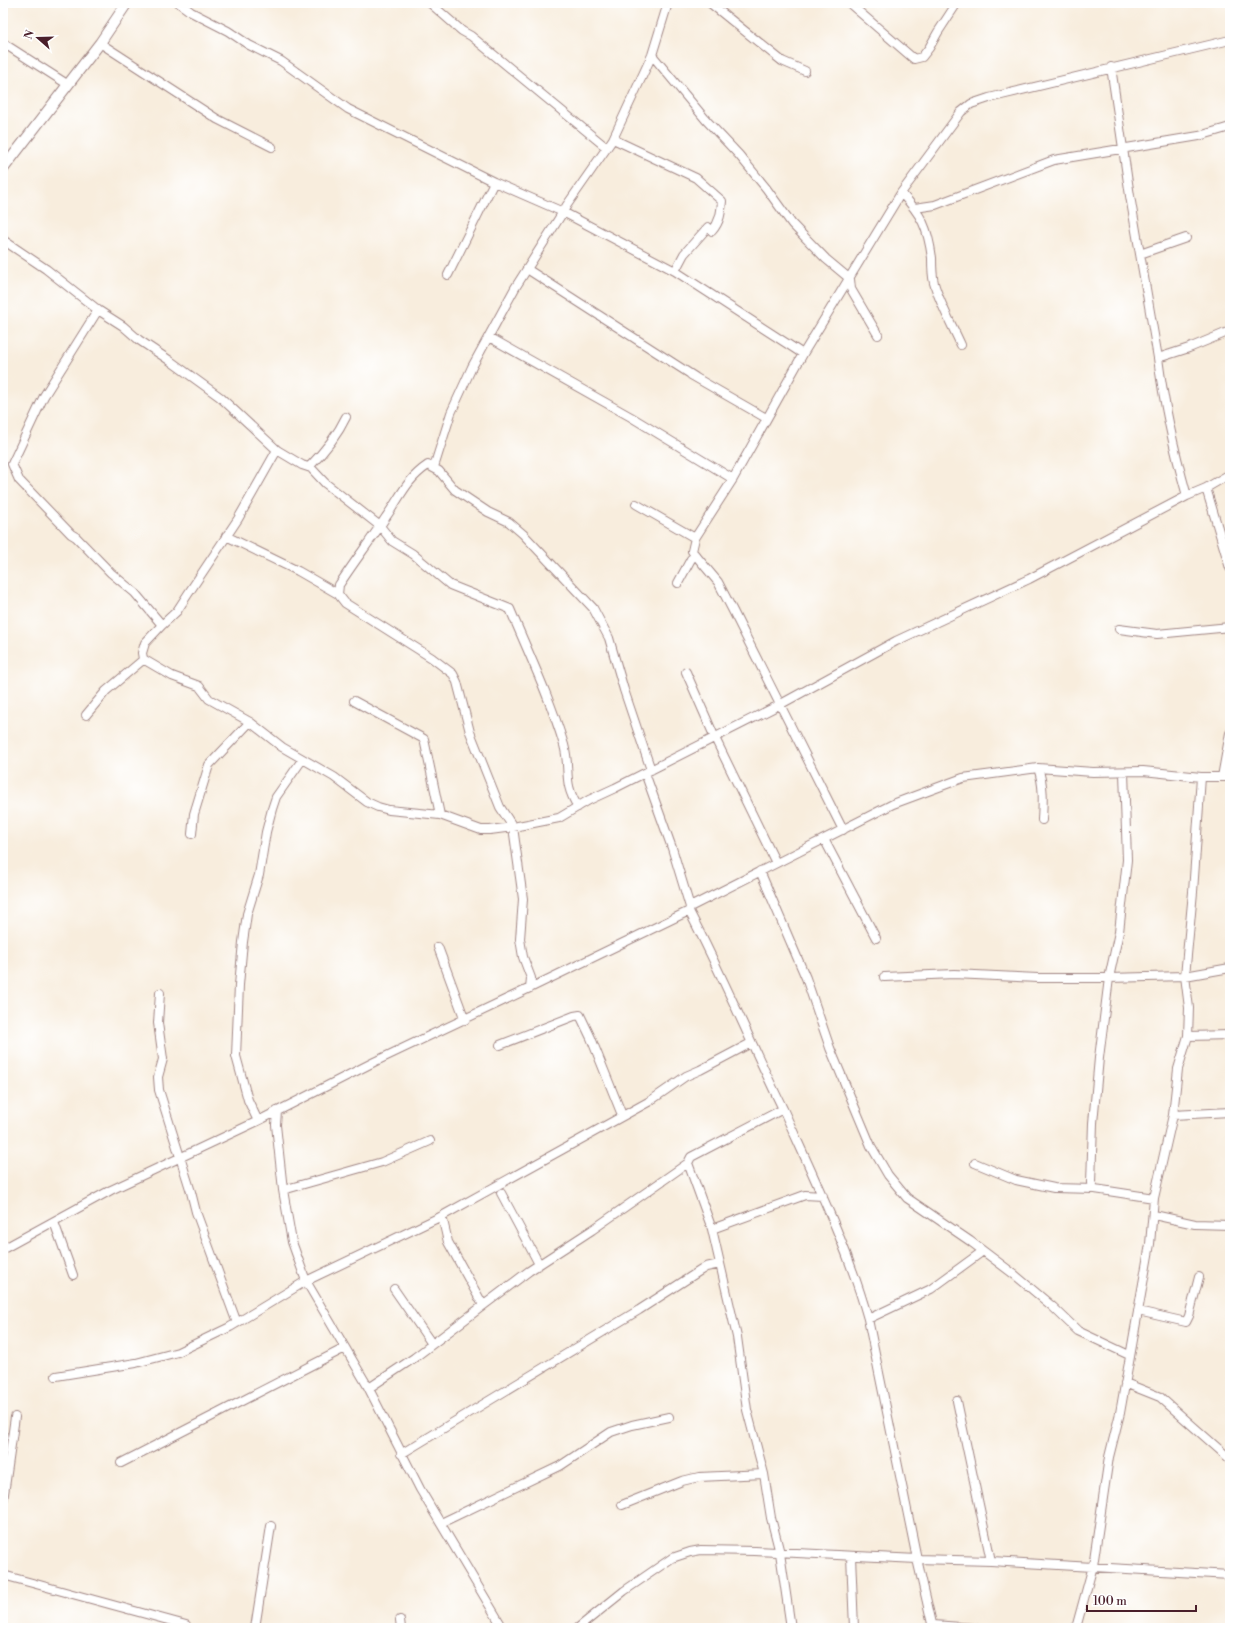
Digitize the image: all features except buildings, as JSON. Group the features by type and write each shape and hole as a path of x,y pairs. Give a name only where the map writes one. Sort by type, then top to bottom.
{"street":[{"path":"3,169 100,43 127,3"},
{"path":"179,3 191,12 228,31 249,45 281,61 348,109 494,182 563,212 675,271 804,354"},
{"path":"430,3 462,31 607,148"},
{"path":"434,467 451,414 472,367 527,269 567,205 613,139 652,55 668,3"},
{"path":"710,3 782,61 805,71"},
{"path":"849,3 914,58 922,57 957,3"},
{"path":"843,830 781,704 718,582 692,551 695,538 733,479 766,418 901,193 961,112 972,104 988,98 1111,67 1230,40"},
{"path":"3,43 67,84"},
{"path":"100,43 217,119 272,147"},
{"path":"652,55 706,120 739,155 766,188 792,224 826,259 850,279 851,289 878,335"},
{"path":"1111,67 1162,391 1171,437 1187,496"},
{"path":"915,208 943,202 1054,160 1199,136 1230,128"},
{"path":"613,139 696,178 722,201 721,213 717,225 710,229 684,254 675,271"},
{"path":"448,276 494,182"},
{"path":"901,193 915,208 922,219 928,235 934,282 941,303 961,345"},
{"path":"1140,254 1186,238"},
{"path":"3,240 46,269 98,310 114,319 139,340 220,397 277,450 302,465 309,467 325,483 380,526 392,541 414,554 450,585 510,609 545,689 564,747 568,789 578,806"},
{"path":"527,269 695,377"},
{"path":"98,310 44,396 12,464 19,480 70,534 76,537 111,573 135,594 162,625"},
{"path":"1158,358 1189,348 1230,331"},
{"path":"489,337 631,417 733,479"},
{"path":"644,346 766,418"},
{"path":"309,467 322,454 341,429 346,417"},
{"path":"639,417 733,479"},
{"path":"86,715 106,691 144,659 142,653 145,643 176,611 238,519 277,450"},
{"path":"338,594 340,585 409,481 428,465 434,467 455,490 488,512 509,522 523,534 593,608 609,638 690,909 823,1196 862,1294 933,1626 975,1628"},
{"path":"143,658 172,676 199,686 209,699 250,722 282,747 302,760 334,777 367,802 389,810 440,815 480,830 513,827 559,818 589,800 781,704 896,641 1029,579 1187,496 1206,488 1230,474"},
{"path":"1206,488 1230,568"},
{"path":"636,504 695,538"},
{"path":"226,536 298,571 338,594 345,603 432,658 453,674 457,682 470,732 500,807 513,827 523,899 520,939 523,958 531,978 530,988"},
{"path":"678,583 691,559 695,556"},
{"path":"1119,629 1157,634 1230,627"},
{"path":"686,672 715,738 776,863"},
{"path":"354,701 424,739 440,815"},
{"path":"192,834 194,814 209,765 250,722"},
{"path":"3,1249 111,1190 277,1112 374,1062 530,988 690,909 776,863 893,804 964,778 1038,768 1093,772 1143,771 1201,777 1226,777 1230,733"},
{"path":"258,1120 248,1100 236,1056 239,985 243,942 247,914 260,875 266,832 276,796 302,760"},
{"path":"1038,768 1042,778 1042,820"},
{"path":"1095,1189 1091,1183 1093,1123 1108,978 1119,932 1127,860 1124,772"},
{"path":"1076,1628 1094,1566 1104,1486 1138,1311 1154,1215 1154,1198 1173,1115 1178,1069 1188,1036 1189,1008 1185,976 1194,892 1201,777"},
{"path":"824,839 876,938"},
{"path":"760,872 806,978 830,1048 871,1146 888,1175 907,1198 983,1251 1037,1293 1078,1331 1129,1355"},
{"path":"438,947 464,1020"},
{"path":"884,977 954,974 1031,978 1185,976 1230,968"},
{"path":"160,993 158,1023 163,1059 158,1077 159,1090 168,1115 196,1212 237,1323"},
{"path":"500,1045 580,1015 591,1038 622,1115"},
{"path":"1188,1036 1230,1036"},
{"path":"56,1376 136,1363 178,1352 237,1323 306,1281 442,1216 622,1115 650,1101 686,1076 751,1043"},
{"path":"369,1388 432,1344 539,1264 592,1230 688,1162 690,1157 783,1109"},
{"path":"277,1112 276,1125 283,1190 292,1242 306,1281 369,1388 402,1454 502,1628"},
{"path":"1173,1115 1230,1112"},
{"path":"283,1190 382,1162 430,1141"},
{"path":"688,1162 712,1229 737,1337 747,1410 764,1474 771,1518 780,1553 791,1628"},
{"path":"975,1163 1016,1180 1054,1188 1095,1189 1154,1198"},
{"path":"501,1193 539,1264"},
{"path":"712,1229 805,1195 823,1196"},
{"path":"1154,1215 1195,1224 1230,1225"},
{"path":"442,1216 448,1242 483,1305"},
{"path":"54,1222 73,1275"},
{"path":"868,1319 931,1289 983,1251"},
{"path":"402,1454 633,1314 706,1267 720,1264"},
{"path":"1138,1311 1186,1322 1200,1277"},
{"path":"394,1289 432,1344"},
{"path":"121,1463 346,1348"},
{"path":"1125,1384 1160,1397 1230,1459"},
{"path":"957,1401 991,1561"},
{"path":"3,1501 15,1417"},
{"path":"441,1523 560,1466 611,1432 632,1425 669,1417"},
{"path":"622,1505 682,1481 699,1477 764,1474"},
{"path":"255,1628 271,1526"},
{"path":"578,1628 624,1591 672,1558 701,1550 991,1561 1230,1575"},
{"path":"851,1556 854,1628"},
{"path":"3,1575 186,1625 185,1628"}]}
